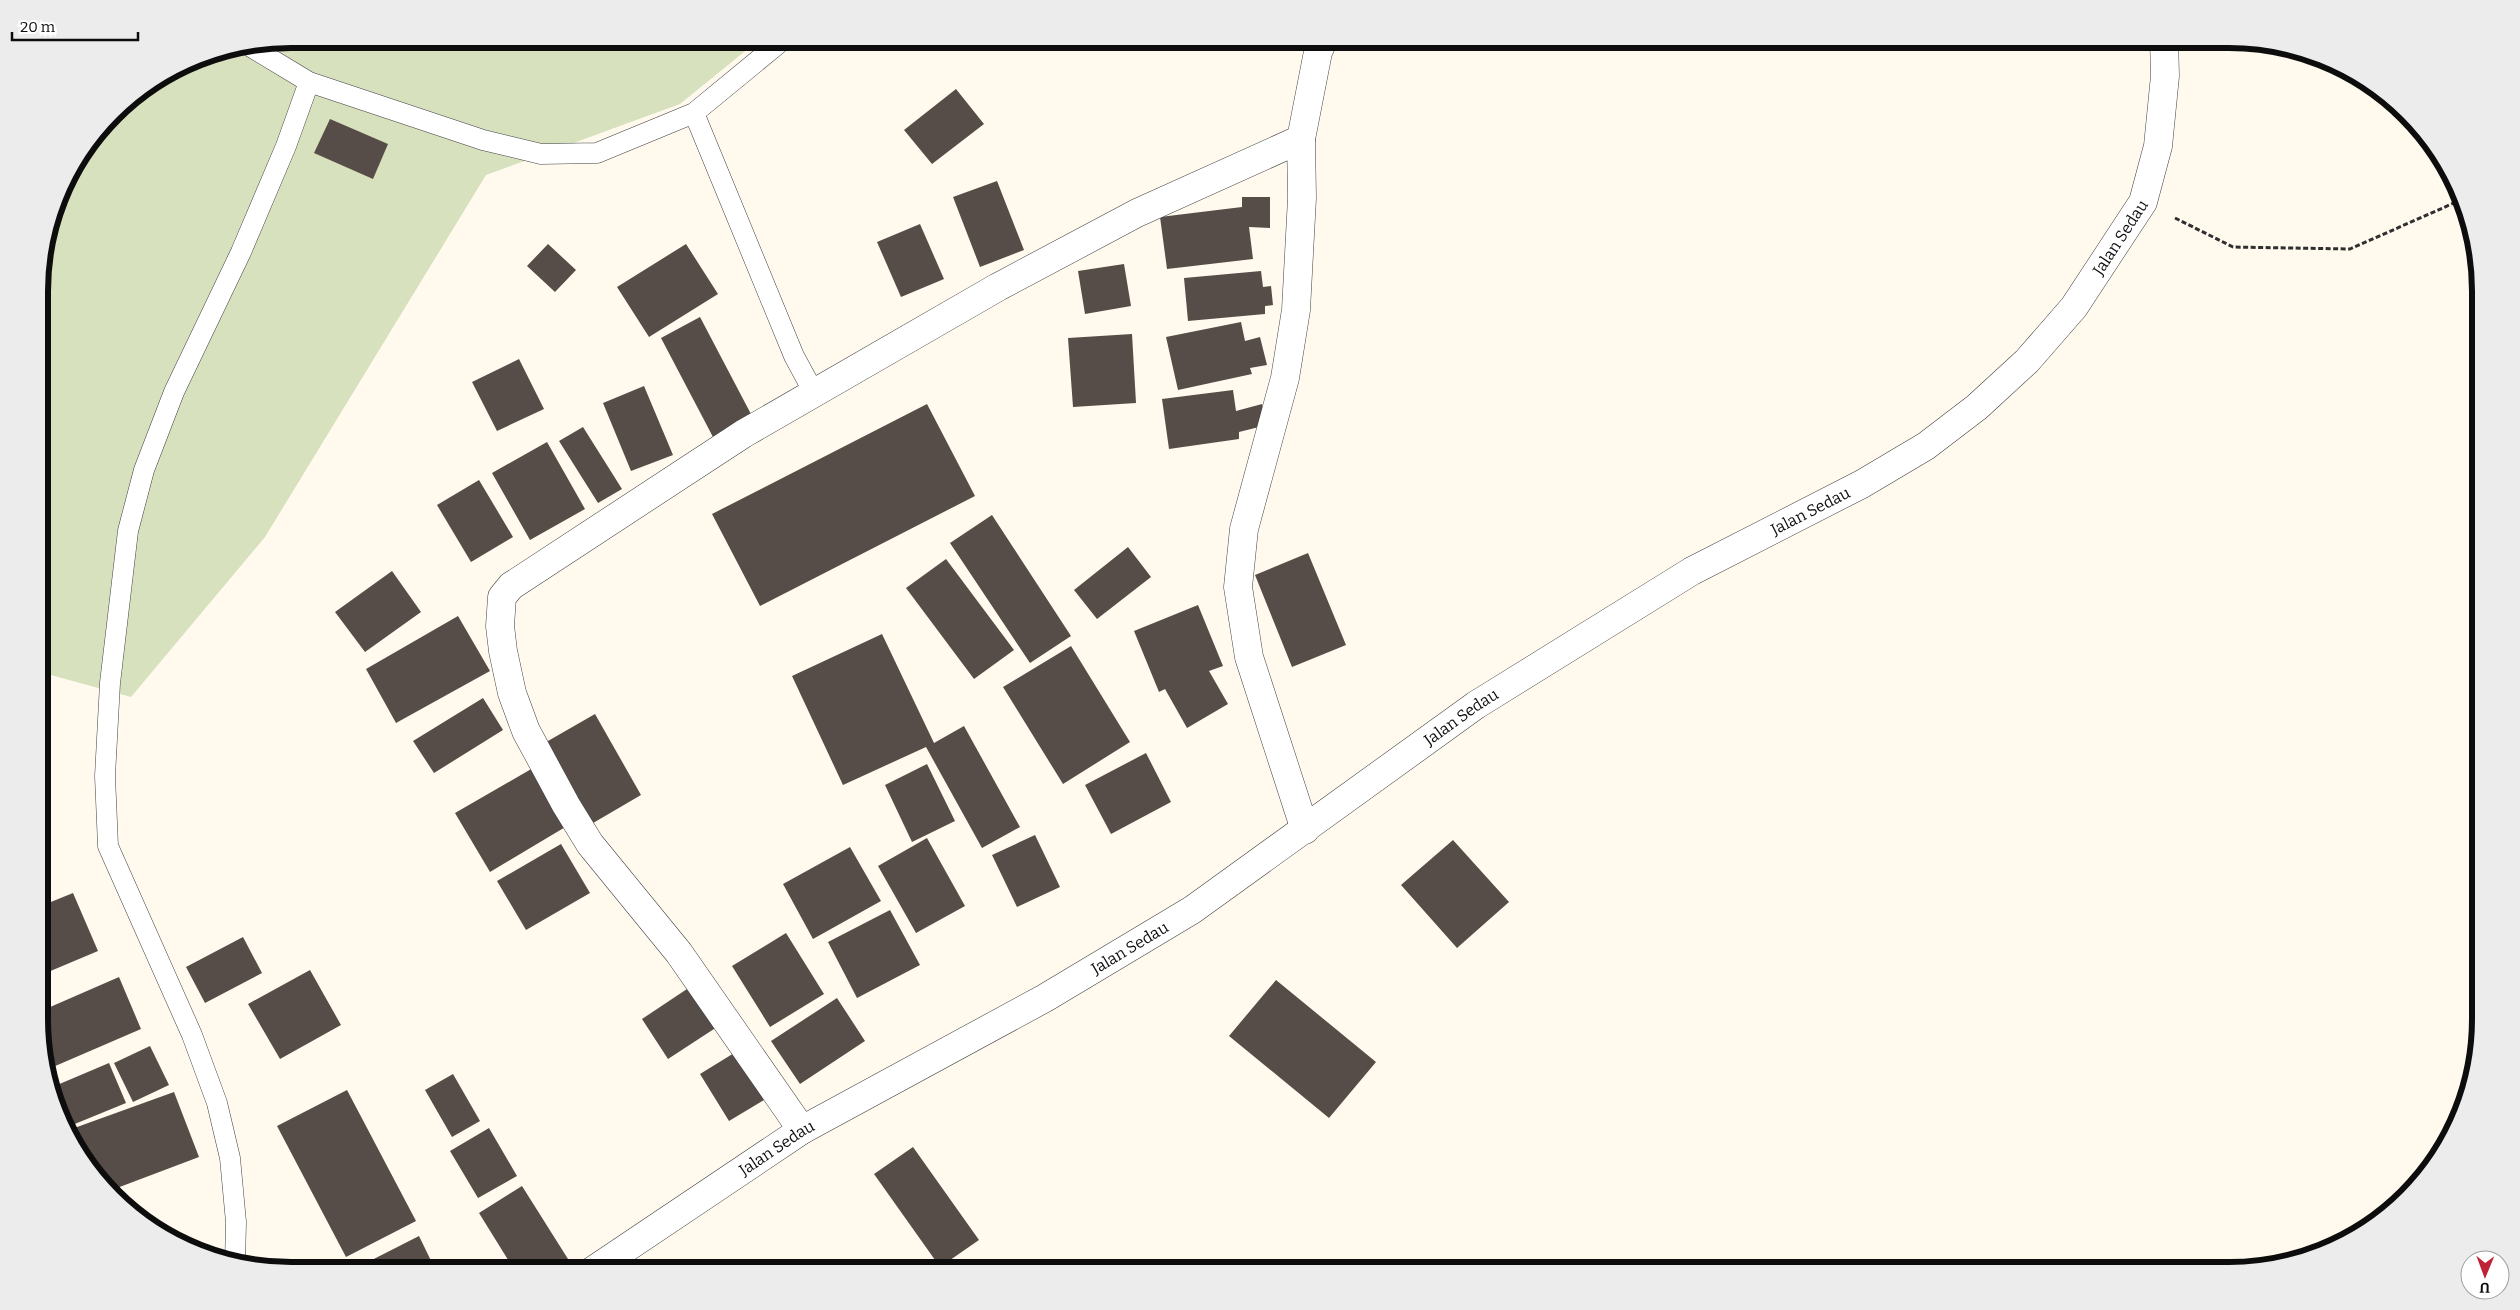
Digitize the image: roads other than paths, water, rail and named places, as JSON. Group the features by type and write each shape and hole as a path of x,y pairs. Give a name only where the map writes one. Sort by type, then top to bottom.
{"street":[{"path":"1305,830 1249,657 1238,587 1244,529 1285,378 1296,310 1302,198 1301,139 1320,48"},
{"name":"Jalan Sedau","path":"605,1262 802,1130 1045,998 1192,910 1501,690 1692,570 1862,484 1926,446 1963,418 2026,361 2074,307 2144,202 2158,146 2165,76 2164,48"},
{"path":"802,1130 679,953 590,844 566,806 526,731 512,693 502,651 500,626 502,597 511,586 735,439 998,287 1137,213 1301,139"}],"lane":[{"path":"258,50 309,82 483,140 541,154 597,153 694,113 773,48"},
{"path":"235,1256 236,1222 230,1158 217,1103 192,1035 108,846 105,776 110,683 128,531 144,470 174,392 245,244 286,146 309,82"},
{"path":"694,113 794,356 814,393"}]}
